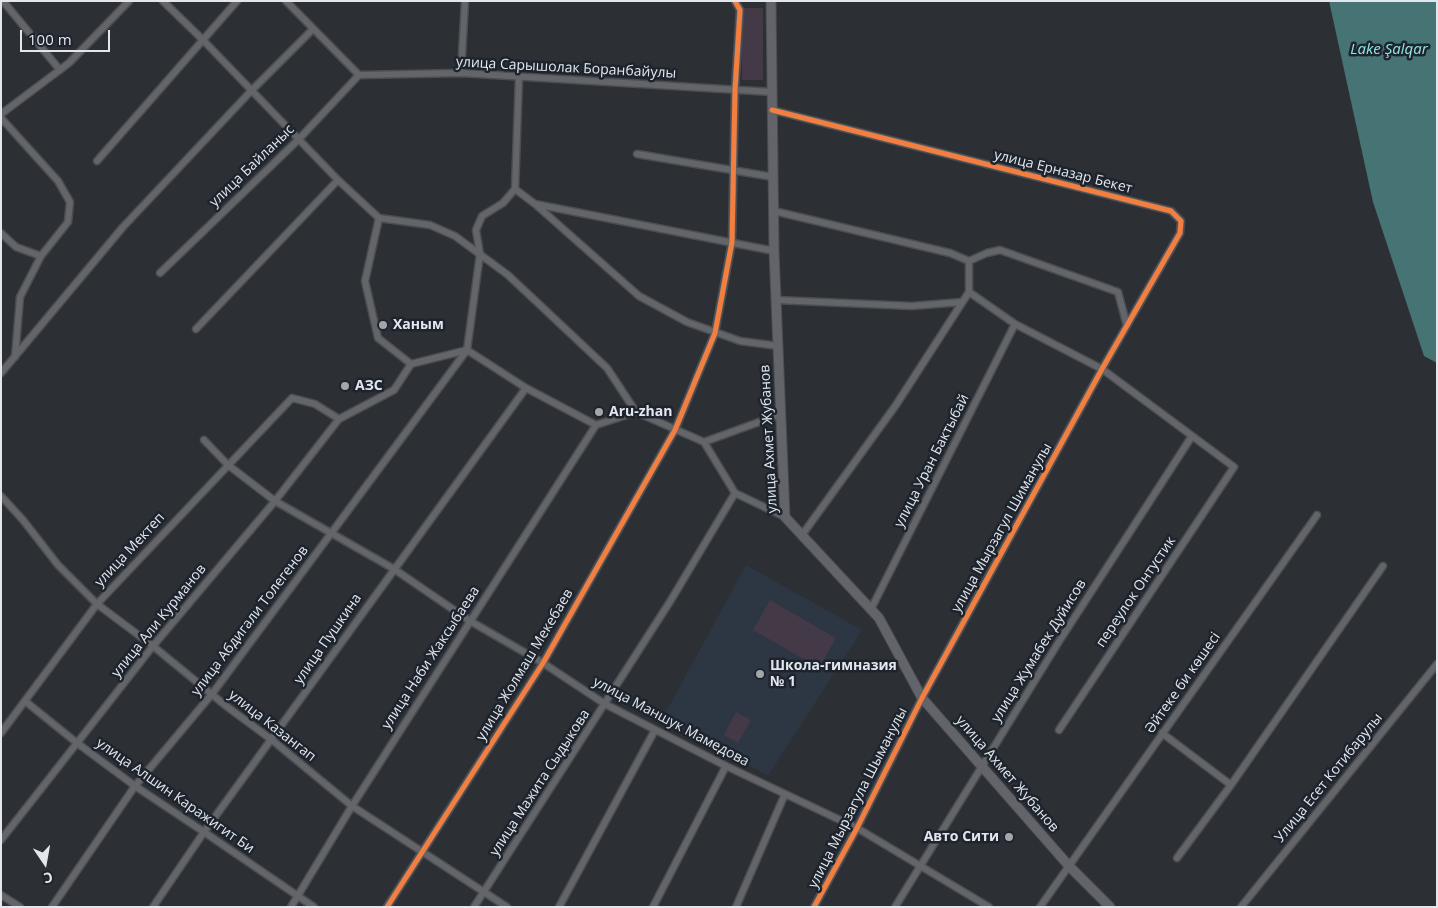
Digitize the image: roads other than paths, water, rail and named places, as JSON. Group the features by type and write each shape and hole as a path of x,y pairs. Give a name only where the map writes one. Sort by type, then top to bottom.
{"main road":[{"name":"улица Ахмет Жубанов","path":"771,1 774,250 785,517 879,618 922,698 1069,866 1110,907"}],"street":[{"path":"3,1 60,70"},
{"path":"1,114 69,63 129,1"},
{"path":"163,1 338,180 379,218 430,225 455,236 480,254 508,275 607,368 636,412 704,442 735,493 785,517"},
{"path":"97,161 237,1"},
{"path":"286,1 359,74"},
{"path":"460,73 465,1"},
{"name":"улица Жолмаш Мекебаев","path":"386,907 543,662 675,430 716,333 732,242 740,10 735,1"},
{"path":"2,372 123,227 252,90 313,29"},
{"name":"улица Сарышолак Боранбайулы","path":"359,74 460,73 772,92"},
{"name":"улица Байланыс","path":"160,273 299,139 359,74"},
{"path":"467,350 480,254 476,230 482,216 503,203 515,189 519,77"},
{"name":"улица Ерназар Бекет","path":"772,110 1171,211 1181,220 1180,233 1102,369"},
{"path":"1,118 58,181 70,202 68,222 41,256 20,297 15,357"},
{"path":"637,154 773,177"},
{"path":"196,329 338,180"},
{"path":"515,189 535,204 639,296 687,322 740,342 778,346"},
{"path":"535,204 774,250"},
{"path":"774,211 950,253 968,262"},
{"path":"379,218 365,281 378,338 411,364"},
{"path":"1,233 16,247 41,256"},
{"path":"968,262 987,253 1000,250 1118,292 1127,326"},
{"path":"802,535 896,405 969,292 968,262"},
{"path":"969,292 1015,324 1102,369 1192,436"},
{"path":"776,300 912,306 962,302"},
{"name":"улица Уран Бактыбай","path":"871,610 1015,324"},
{"path":"339,419 394,390 411,364 467,350 526,388 596,425 636,412"},
{"name":"улица Абдигали Толегенов","path":"52,907 135,786 212,694 467,350"},
{"name":"улица Мырзагул Шиманулы","path":"922,698 1102,369"},
{"name":"улица Пушкина","path":"154,907 204,832 526,388"},
{"name":"улица Мектеп","path":"1,732 97,604 292,398 315,404 339,419"},
{"path":"704,442 781,414"},
{"name":"улица Али Курманов","path":"1,840 153,646 275,501 339,419"},
{"name":"улица Наби Жаксыбаева","path":"291,907 352,806 596,425"},
{"name":"переулок Онтустик","path":"1058,730 1234,467 1192,436"},
{"name":"улица Жумабек Дуйисов","path":"895,907 1060,640 1192,436"},
{"name":"улица Маншук Мамедова","path":"204,440 228,465 275,501 394,569 470,621 543,662 605,704 726,766 856,828 988,907"},
{"name":"улица Мажита Сыдыкова","path":"474,907 671,600 735,493"},
{"name":"улица Казангап","path":"1,496 23,520 58,565 97,604 272,740 352,806 507,907"},
{"name":"Әйтеке би көшесі","path":"1040,907 1317,515"},
{"path":"1177,858 1383,566"},
{"name":"Улица Есет Котибарулы","path":"1241,907 1437,664"},
{"name":"улица Мырзагула Шыманулы","path":"814,907 922,698"},
{"name":"улица Алшин Каражигит Би","path":"25,701 135,786 314,907"},
{"path":"559,907 655,730"},
{"path":"1162,733 1230,785"},
{"path":"652,907 726,766"},
{"path":"736,907 785,794"},
{"path":"1,895 20,907"}],"water":[{"name":"Lake Şalqar","path":"1329,1 1437,1 1437,363 1424,356 1373,202"}],"place":[{"name":"Ханым","path":"383,325"},
{"name":"АЗС","path":"345,386"},
{"name":"Aru-zhan","path":"599,412"},
{"name":"Школа-гимназия № 1","path":"760,674"},
{"name":"Авто Сити","path":"1009,837"}]}
